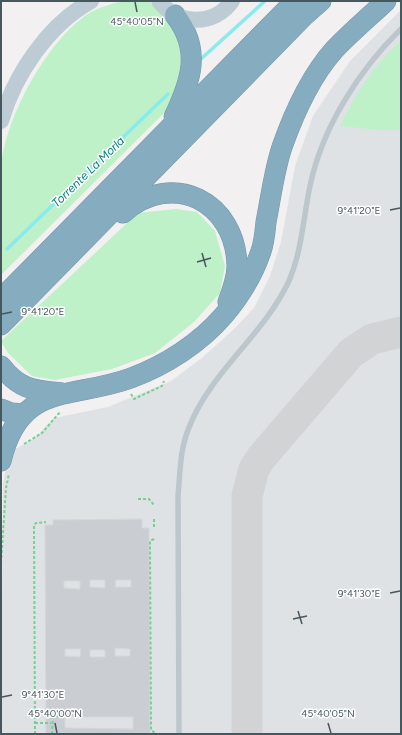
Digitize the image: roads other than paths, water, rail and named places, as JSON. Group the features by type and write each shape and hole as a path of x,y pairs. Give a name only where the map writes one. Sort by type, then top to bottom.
{"highway":[{"path":"1,299 295,1"},
{"path":"3,323 304,16 322,1"},
{"path":"6,465 11,430 24,414 43,401 63,401 157,368 204,335 224,315 247,285 261,253 277,165 292,121 309,86 334,50 386,1"},
{"path":"167,131 185,93 192,60 187,36 175,15"},
{"path":"73,251 93,239 134,204 146,197 161,193 195,196 214,209 226,226 234,245 237,267 233,289 224,315"},
{"path":"1,366 13,380 21,386 44,391 63,401"},
{"path":"1,409 10,413 24,414"}],"main road":[{"path":"1,121 12,91 50,34 80,7 91,1"},
{"path":"159,1 175,15 191,20 207,19 221,12 232,1"}],"lane":[{"path":"179,734 178,496 181,458 187,431 209,387 260,328 276,306 285,289 298,257 310,185 332,124 342,103 380,48 401,29"}],"waterway":[{"name":"Torrente La Morla","path":"202,58 265,1"},
{"name":"Torrente La Morla","path":"7,249 168,94"}]}
